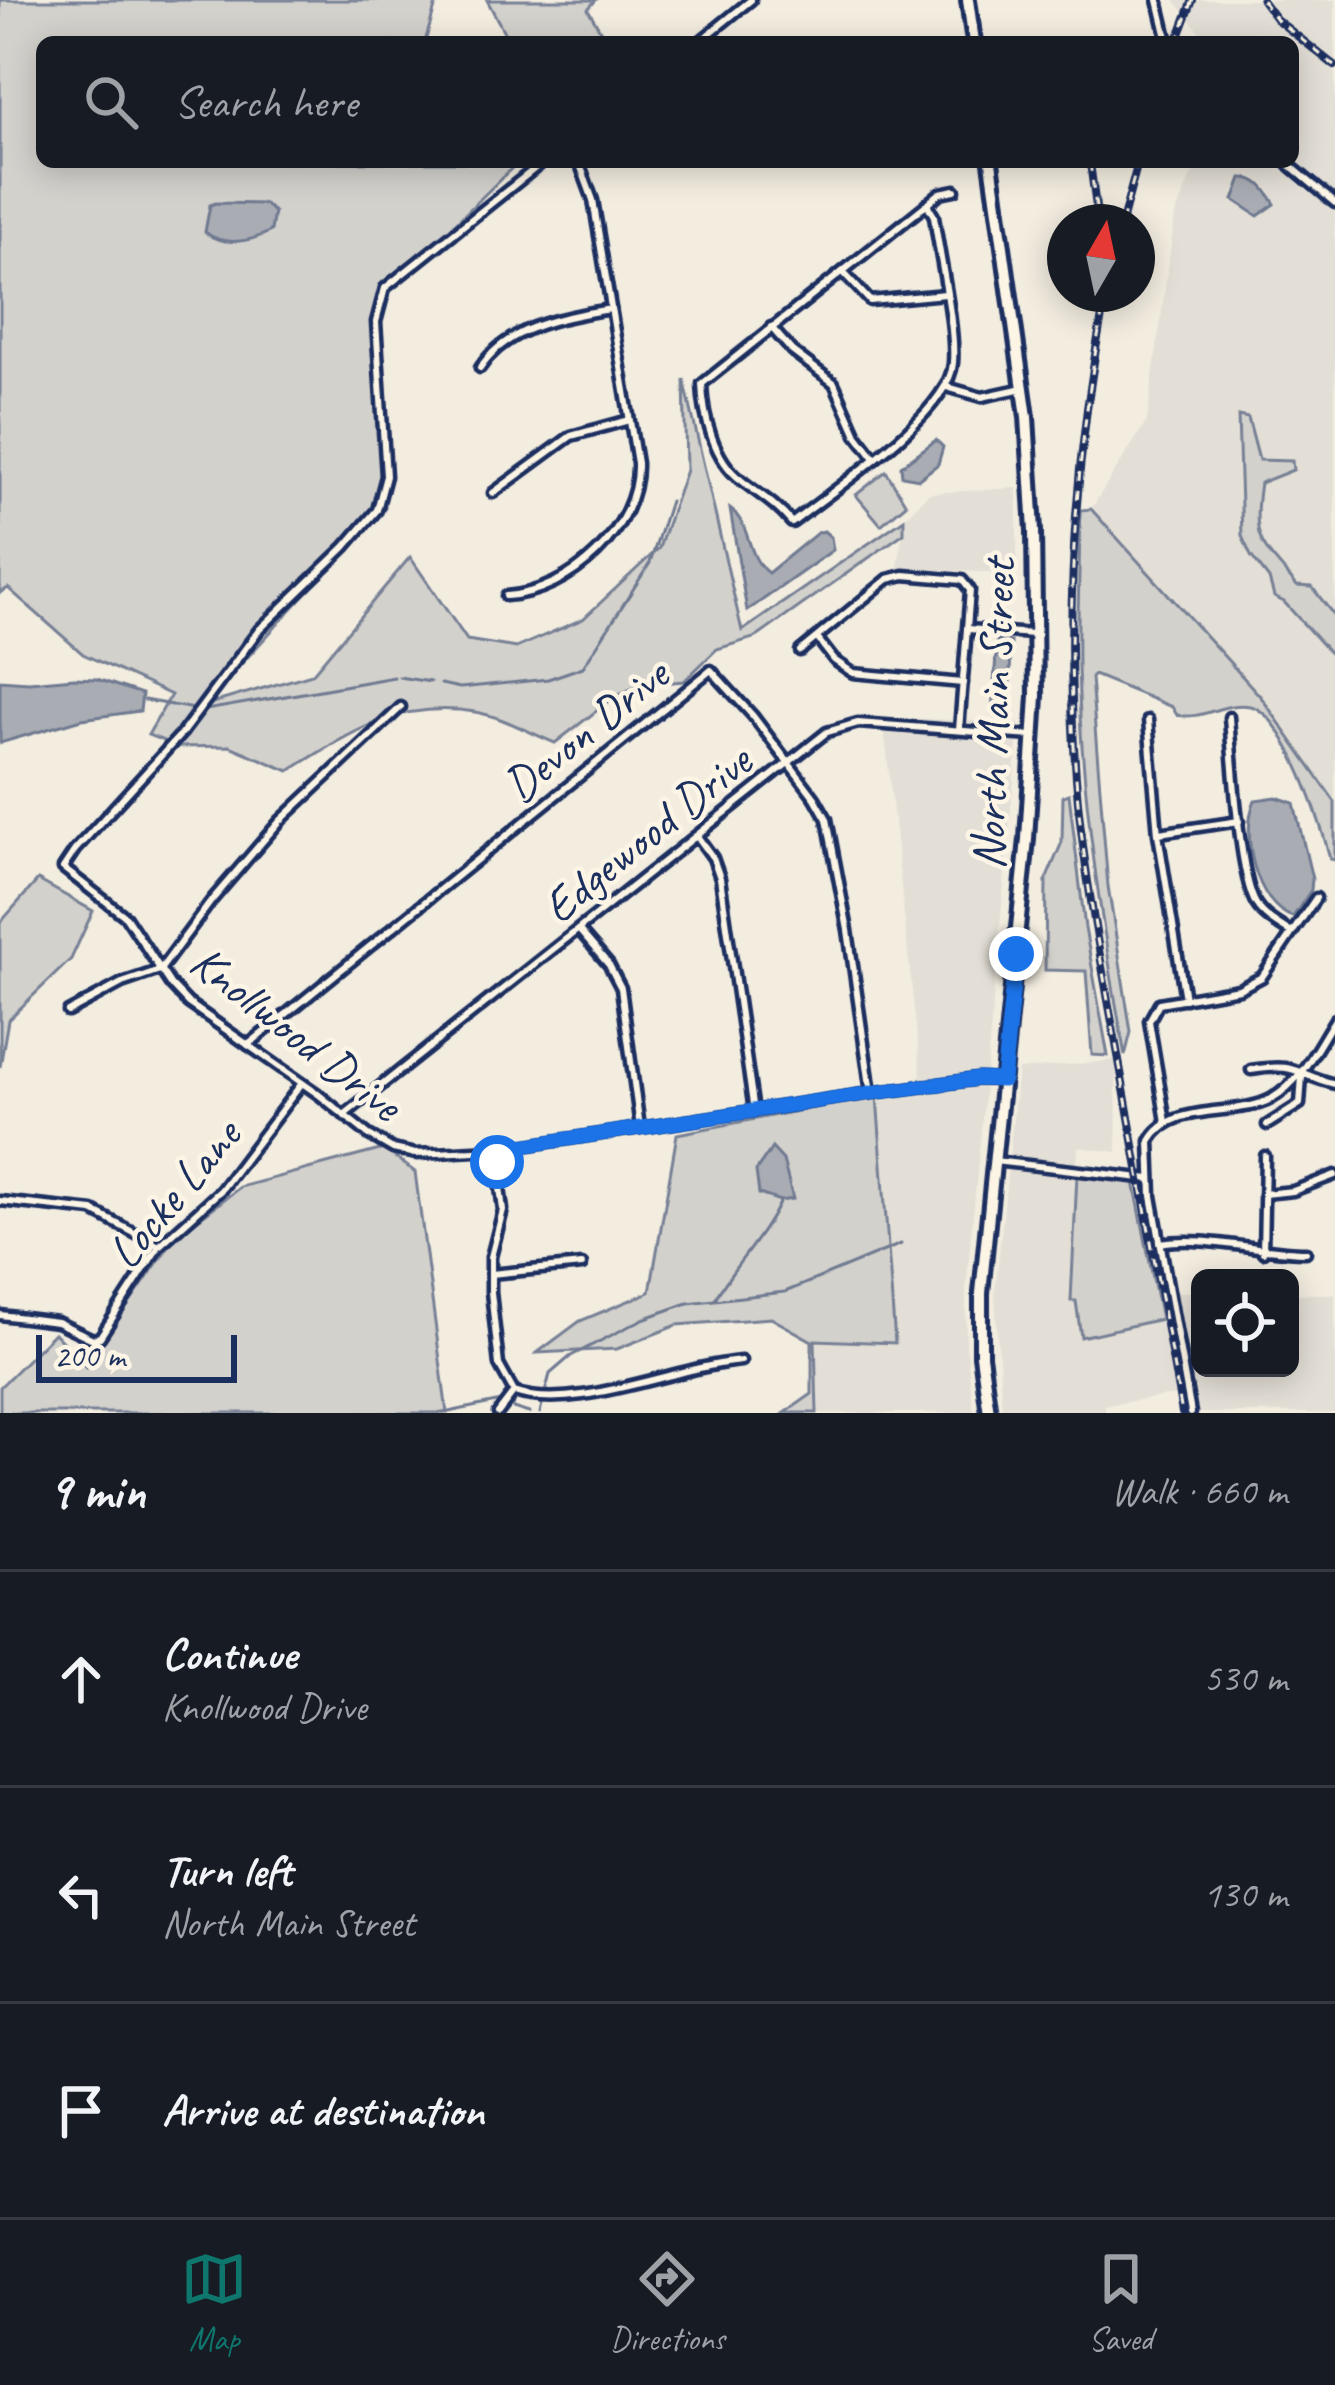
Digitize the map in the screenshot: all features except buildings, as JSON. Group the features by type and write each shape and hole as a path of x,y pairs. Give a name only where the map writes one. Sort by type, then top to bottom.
{"main road":[{"path":"968,0 973,36"},
{"name":"North Main Street","path":"989,1413 980,1325 1027,839 1036,634 1033,500 1023,388 992,168"}],"street":[{"path":"706,36 751,0"},
{"path":"1158,0 1167,36"},
{"name":"Knollwood Drive","path":"535,168 385,288 376,322 386,476 377,510 259,630 182,734 63,868 127,917 160,970 188,1003 369,1136 402,1152 494,1150 871,1093 1003,1080"},
{"path":"506,596 527,595 553,585 618,528 637,481 591,189 581,168"},
{"path":"1293,168 1335,203"},
{"path":"927,204 934,216 953,362 947,387 925,416 792,523 771,498 731,471 715,446 702,384 940,193 955,190"},
{"path":"843,272 870,301 945,294"},
{"path":"480,368 494,351 544,323 611,309"},
{"path":"771,327 792,351 834,383 857,435 874,457"},
{"path":"947,387 982,397 1023,388"},
{"path":"493,493 571,436 629,420"},
{"path":"800,652 888,580 904,575 968,584 959,730"},
{"path":"967,629 1036,634"},
{"path":"817,638 834,660 853,673 963,683"},
{"name":"Devon Drive","path":"248,1045 709,670 722,676 821,808 833,840 871,1093"},
{"path":"68,1012 122,983 160,970 280,821 401,707"},
{"path":"1229,717 1252,896 1268,917 1292,933"},
{"path":"1148,720 1158,834 1185,999"},
{"name":"Edgewood Drive","path":"344,1115 827,732 848,724 1033,736"},
{"path":"1158,834 1239,821"},
{"path":"697,836 720,878 754,1111"},
{"path":"1166,1124 1149,1021 1159,1003 1250,985 1274,963 1316,898"},
{"path":"579,930 609,965 621,988 640,1127"},
{"path":"1191,1413 1150,1179 1150,1141 1166,1124 1265,1102 1302,1073 1335,1019"},
{"path":"1251,1070 1284,1065 1335,1084"},
{"path":"1267,1125 1300,1104 1302,1073"},
{"name":"Locke Lane","path":"0,1316 57,1322 97,1339 159,1246 221,1190 302,1083"},
{"path":"494,1150 503,1210 490,1274 498,1359 504,1380 514,1392 533,1398 575,1395 740,1361"},
{"path":"1263,1252 1265,1156"},
{"path":"994,1161 1150,1179"},
{"path":"1264,1194 1293,1191 1335,1175"},
{"path":"0,1201 92,1211 159,1246"},
{"path":"1160,1244 1198,1241 1263,1252 1306,1252"},
{"path":"490,1274 581,1265"},
{"path":"498,1413 514,1392"}],"shaded area":[{"path":"0,0 467,0 436,4 427,36 36,36 36,168 512,168 382,295 375,374 385,507 209,704 312,674 410,557 467,640 516,648 583,619 659,548 686,470 684,379 742,631 904,519 904,533 757,637 717,649 684,681 640,685 617,695 555,743 485,714 422,711 376,722 289,771 230,746 179,747 148,735 171,695 83,654 8,588 0,593"},
{"path":"487,0 596,0 588,9 604,36 502,36"},
{"path":"1174,0 1335,0 1335,802 1261,696 1091,509 1147,421 1175,215 1195,168 1299,168 1299,36 1203,36"},
{"path":"1242,178 1258,182 1275,204 1258,216 1234,200"},
{"path":"264,204 274,212 271,231 237,241 212,237 205,232 210,205"},
{"path":"1238,416 1248,418 1259,460 1292,461 1293,470 1260,483 1258,530 1267,550 1297,586 1312,587 1335,617 1335,659 1284,602 1274,597 1269,579 1242,536"},
{"path":"936,440 943,447 938,464 919,479 902,476 901,466"},
{"path":"886,471 906,504 881,525 856,495"},
{"path":"1017,488 1017,574 898,568 904,519 929,493"},
{"path":"730,509 768,573 817,533 824,531 831,537 833,550 747,611"},
{"path":"1091,509 1261,697 1335,802 1335,860 1330,859 1289,749 1264,714 1240,705 1177,715 1172,707 1094,675 1091,678 1108,886 1131,1032 1125,1056 1083,764 1078,646 1080,510"},
{"path":"997,640 1011,642 1009,719 992,713"},
{"path":"97,679 142,694 140,711 82,719 0,743 0,680"},
{"path":"883,717 1019,723 966,1291 974,1413 817,1413 814,1340 895,1342 877,1096 921,1075"},
{"path":"1069,794 1085,928 1108,1056 1092,1055 1086,971 1045,970 1046,880 1062,842 1063,796"},
{"path":"1276,797 1294,803 1312,879 1311,890 1293,917 1269,898 1250,848 1255,800"},
{"path":"38,880 93,911 71,959 8,1020 0,1067 0,923"},
{"path":"1116,1060 1117,1152 1078,1147 1071,1300 1076,1301 1082,1337 1161,1319 1175,1395 1105,1405 1105,1413 1002,1413 995,1293 1018,1070"},
{"path":"877,1096 895,1343 815,1340 817,1413 785,1413 812,1394 812,1341 771,1318 677,1325 617,1349 537,1353 580,1321 650,1292 677,1134"},
{"path":"772,1148 783,1160 793,1199 780,1201 759,1194 756,1171"},
{"path":"384,1149 415,1172 447,1413 0,1413 0,1387 54,1333 86,1367 175,1237 240,1187"},
{"path":"1077,1175 1134,1182 1161,1319 1081,1337 1076,1301 1071,1301"},
{"path":"1174,1292 1191,1292 1191,1377 1299,1377 1299,1294 1335,1294 1335,1413 1196,1413"}],"waterway":[{"path":"441,684 460,688 548,679 583,667 650,563 670,501"},
{"path":"206,710 394,677"},
{"path":"399,677 430,682"},
{"path":"144,700 194,709"},
{"path":"715,1299 780,1201"},
{"path":"545,1393 550,1374 571,1356 643,1319 688,1303 785,1292 901,1244"},
{"path":"540,1413 543,1400"},
{"path":"444,1413 501,1401"},
{"path":"513,1408 529,1413"}],"railway":[{"path":"1179,36 1193,0"},
{"path":"1262,0 1297,36"},
{"path":"1299,37 1335,66"},
{"path":"1091,168 1096,204"},
{"path":"1127,204 1136,168"},
{"path":"1103,312 1074,547 1071,674 1078,802 1091,904 1182,1413"}],"route":[{"path":"497,1162 494,1150 871,1093 1003,1080 1016,954"}]}
